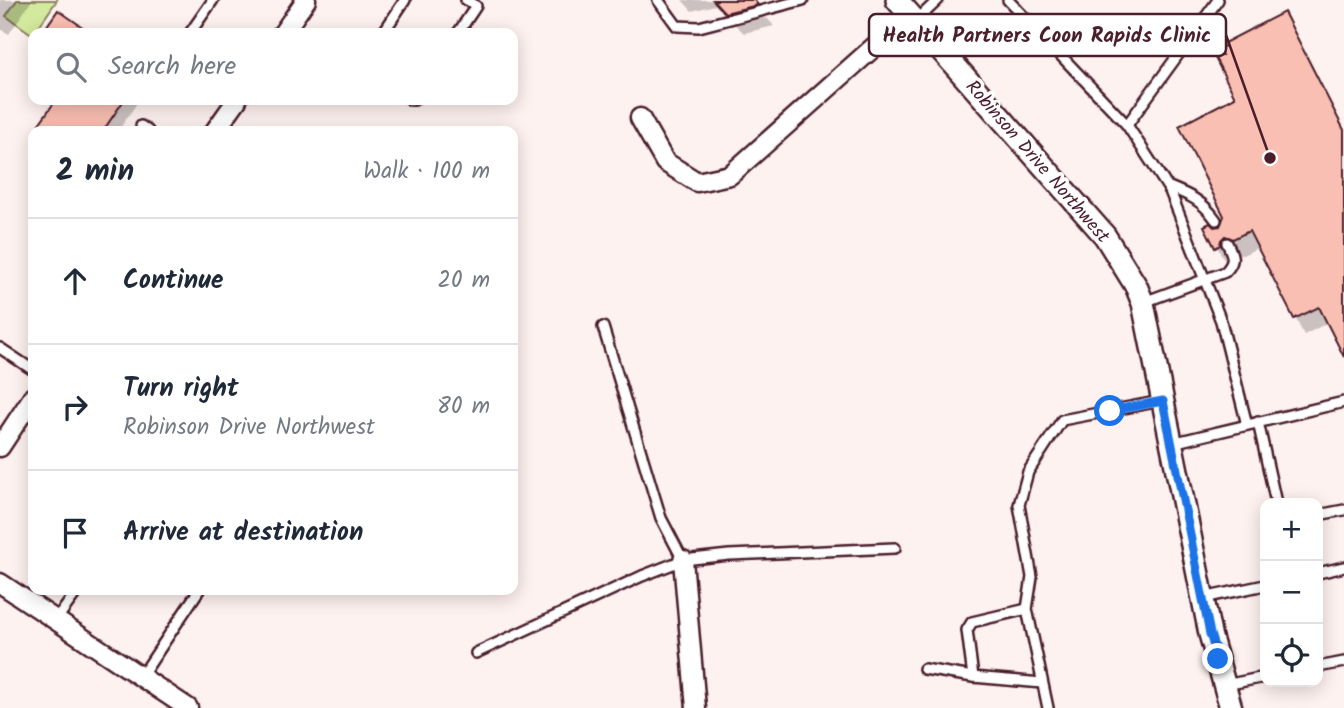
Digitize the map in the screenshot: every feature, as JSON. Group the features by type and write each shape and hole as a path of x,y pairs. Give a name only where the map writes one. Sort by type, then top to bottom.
{"street":[{"path":"286,28 306,0"},
{"path":"640,118 665,162 697,182 730,175 907,12"},
{"name":"Robinson Drive Northwest","path":"907,12 1105,236 1136,286 1143,303 1203,598 1231,708"},
{"path":"219,126 233,105"},
{"path":"0,447 28,405"},
{"path":"683,560 696,708"},
{"path":"0,583 188,708"}],"lane":[{"path":"193,28 213,0"},
{"path":"386,28 405,0"},
{"path":"461,28 476,6 466,0"},
{"path":"658,0 677,26 699,27 803,0"},
{"path":"907,12 938,0"},
{"path":"1008,0 1127,125 1167,186 1221,321 1247,425"},
{"path":"1127,125 1218,0"},
{"path":"1167,186 1206,206 1216,220"},
{"path":"1143,303 1225,272 1232,265 1234,257 1227,243"},
{"path":"603,327 661,518 683,560"},
{"path":"0,348 28,367"},
{"path":"1048,708 1027,609 1032,577 1019,505 1028,472 1062,420 1163,401"},
{"path":"1172,443 1344,402"},
{"path":"1258,422 1275,498"},
{"path":"1323,514 1344,510"},
{"path":"476,653 642,576 683,560 729,555 895,548"},
{"path":"1323,572 1344,567"},
{"path":"1203,598 1260,586"},
{"path":"56,620 74,595"},
{"path":"141,677 196,595"},
{"path":"973,677 967,629 972,622 1027,609"},
{"path":"1323,666 1344,662"},
{"path":"924,669 973,677 1042,683"},
{"path":"1225,685 1260,678"}],"green space":[{"path":"17,0 57,0 38,28 28,28 28,31 6,16"}],"building":[{"path":"713,0 754,0 758,5 725,13"},
{"path":"58,10 84,28 45,28"},
{"path":"1284,12 1344,130 1344,357 1319,307 1294,319 1249,231 1233,239 1225,236 1215,248 1204,226 1210,223 1214,227 1220,226 1224,216 1179,126 1235,97 1215,58 1222,55 1218,49 1225,46 1224,43"},
{"path":"52,105 121,105 106,126 39,124"}],"place":[{"name":"Health Partners Coon Rapids Clinic","path":"1270,158"}],"route":[{"path":"1110,411 1163,401 1210,634 1218,659"}]}
